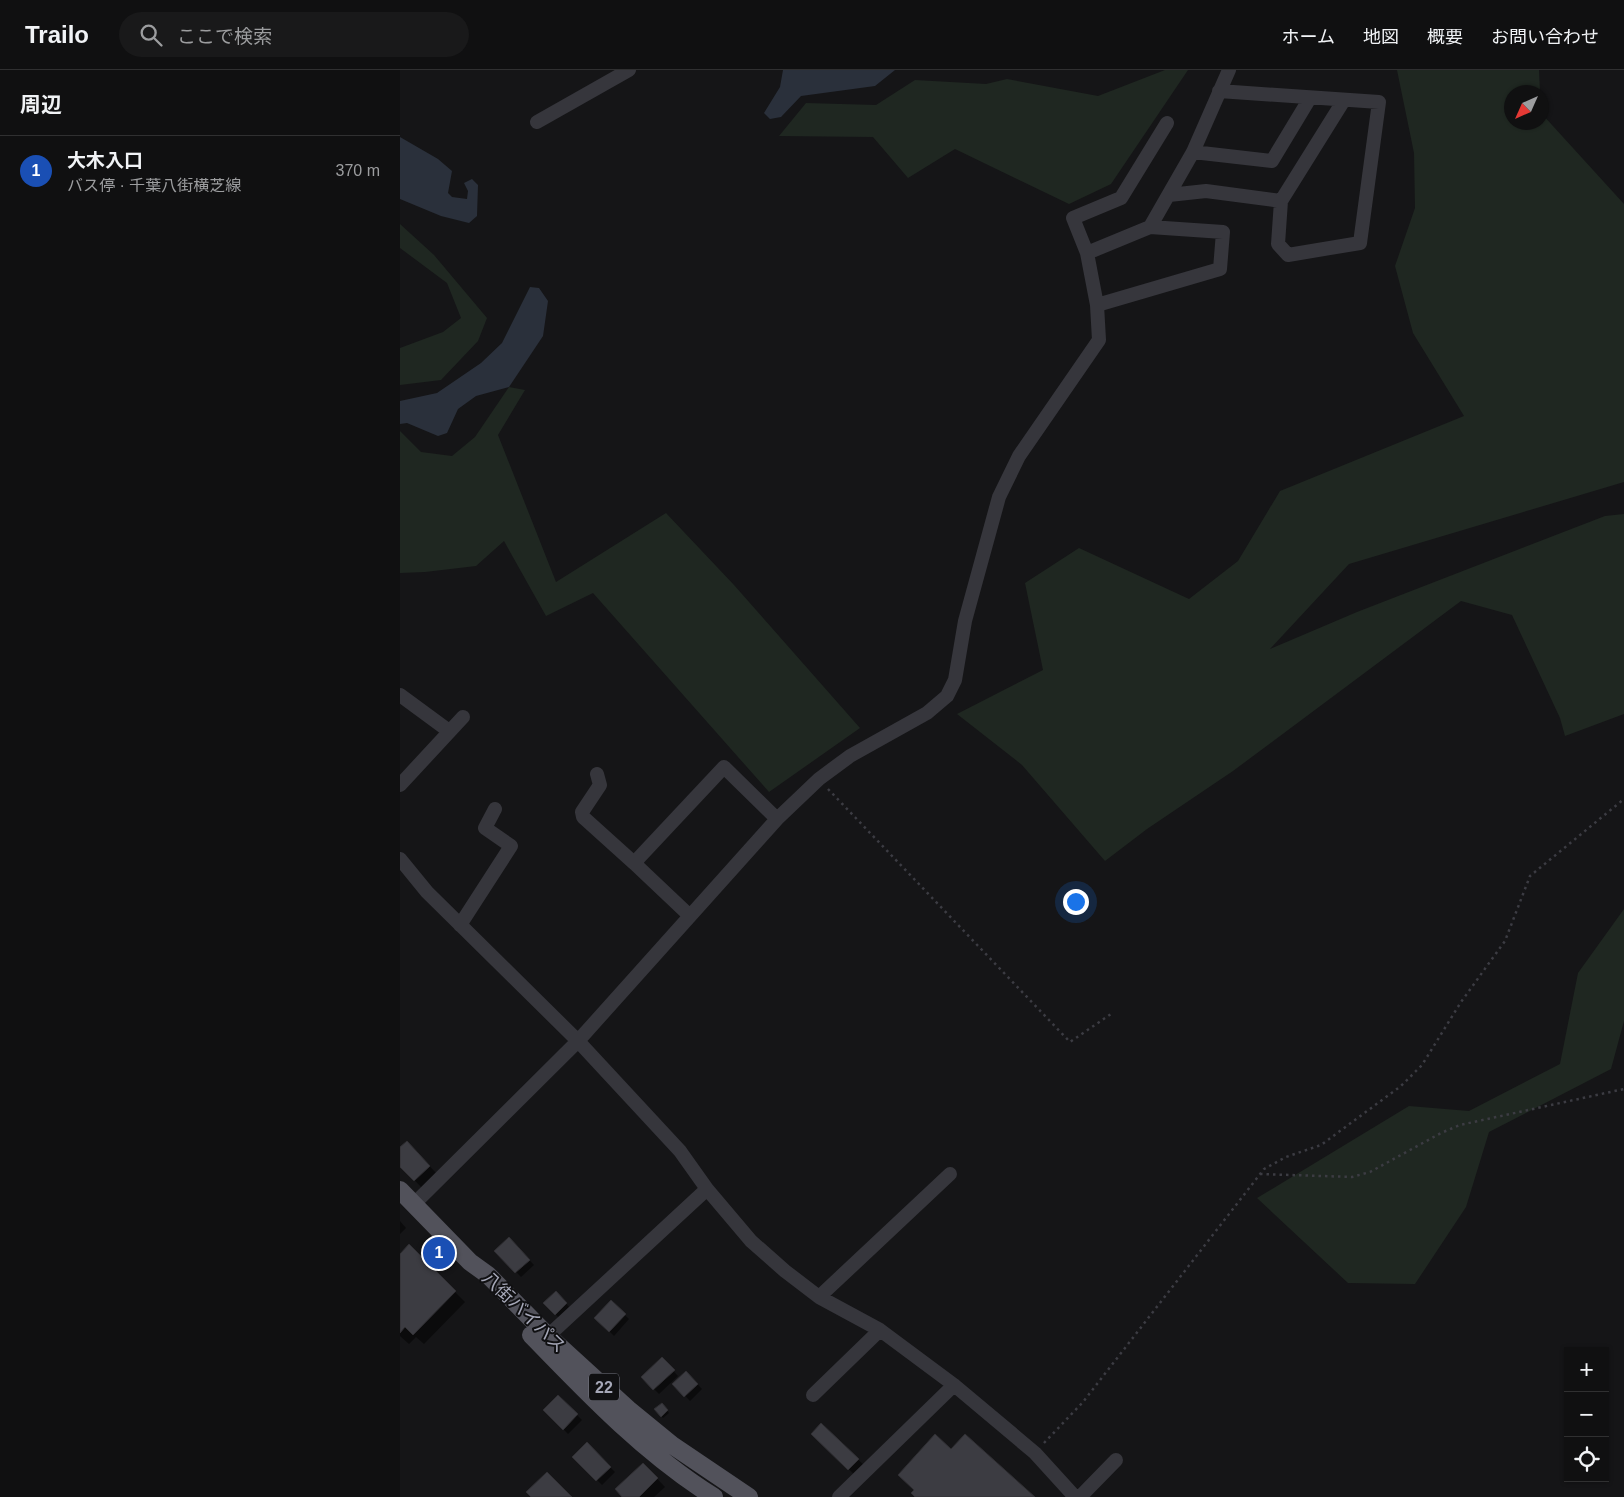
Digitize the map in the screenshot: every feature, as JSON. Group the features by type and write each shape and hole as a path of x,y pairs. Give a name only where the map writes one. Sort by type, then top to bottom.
{"main road":[{"name":"22","path":"400,1190 470,1262"},
{"name":"八街バイパス","path":"470,1262 488,1275 548,1336 628,1409 672,1445 750,1497"},
{"name":"八街バイパス","path":"470,1262 480,1282 601,1407 646,1446 714,1497"}],"street":[{"path":"537,122 630,70"},
{"path":"1150,227 1193,152 1229,70"},
{"path":"1219,91 1379,102 1360,243 1288,255 1278,244 1281,201 1344,100"},
{"path":"1193,152 1272,161 1310,98"},
{"path":"414,1204 578,1041 777,819 819,779 850,756 927,713 947,696 955,680 965,621 999,497 1019,456 1099,340 1097,306 1087,254 1073,218 1121,198 1167,123"},
{"path":"1169,195 1206,191 1281,201"},
{"path":"1087,254 1150,227 1223,232 1220,269 1097,306"},
{"path":"400,695 449,731"},
{"path":"400,785 464,717"},
{"path":"634,863 724,767 777,819"},
{"path":"597,774 600,785 582,812 583,817 690,916"},
{"path":"460,925 512,846 485,828 495,809"},
{"path":"400,859 427,892 578,1041 680,1151 707,1189 751,1241 785,1271 819,1297 880,1330 954,1385 1035,1453 1076,1497"},
{"path":"819,1297 950,1174"},
{"path":"548,1336 707,1189"},
{"path":"813,1395 880,1330"},
{"path":"839,1497 954,1385"},
{"path":"1080,1497 1116,1460"}],"path":[{"path":"819,779 1070,1042 1110,1014"},
{"path":"1035,1453 1083,1402 1264,1169 1286,1157 1320,1145 1401,1086 1422,1065 1460,1002 1505,941 1530,876 1624,799"},
{"path":"1260,1174 1352,1177 1370,1172 1441,1133 1460,1125 1624,1089"}],"shaded area":[{"path":"783,70 895,70 875,86 801,96 781,117 770,119 764,113 780,87"},
{"path":"1165,70 1188,70 1111,184 1069,204 955,149 908,178 873,137 779,136 806,103 876,105 915,80 986,84 1007,79 1098,96"},
{"path":"1397,70 1539,70 1540,85 1504,85 1504,130 1549,130 1549,122 1624,204 1624,482 1349,564 1270,649 1357,612 1605,516 1624,514 1624,714 1565,736 1560,718 1512,615 1461,601 1233,771 1147,829 1105,861 1022,765 957,714 1043,670 1025,583 1079,548 1189,599 1238,561 1280,491 1464,416 1413,333 1395,266 1415,208 1414,153"},
{"path":"400,137 438,159 452,171 448,193 452,197 467,199 468,191 464,183 472,179 478,185 477,216 469,223 441,216 400,199"},
{"path":"400,224 434,255 487,318 478,341 441,380 400,385 400,348 443,332 461,318 447,283 400,248"},
{"path":"530,287 539,288 548,301 543,336 509,387 476,396 458,409 447,433 438,436 407,423 400,424 400,401 437,393 481,363 502,343"},
{"path":"509,387 525,390 498,435 556,582 666,513 734,585 860,728 769,792 593,593 546,616 504,541 476,566 400,573 400,431 421,452 452,456 475,437"},
{"path":"1624,909 1624,1021 1611,1069 1489,1132 1466,1207 1415,1284 1348,1283 1257,1198 1409,1106 1469,1111 1560,1064 1578,973"}],"building":[{"path":"407,1141 430,1166 414,1181 400,1167 400,1147"},
{"path":"509,1237 530,1260 515,1273 494,1251"},
{"path":"409,1244 456,1291 413,1335 405,1327 400,1333 400,1254"},
{"path":"556,1291 567,1303 555,1315 543,1303"},
{"path":"611,1300 626,1314 609,1332 594,1318"},
{"path":"662,1357 675,1370 653,1390 641,1377"},
{"path":"686,1371 698,1384 684,1397 672,1384"},
{"path":"558,1395 578,1414 563,1430 543,1410"},
{"path":"662,1403 668,1410 661,1417 654,1409"},
{"path":"821,1423 859,1459 848,1470 811,1434"},
{"path":"935,1434 951,1449 965,1434 1035,1497 915,1497 911,1493 914,1490 898,1475"},
{"path":"587,1442 611,1467 596,1481 572,1457"},
{"path":"643,1463 658,1478 639,1497 622,1497 615,1489"},
{"path":"547,1472 572,1497 531,1497 526,1492"}],"place":[{"name":"大木入口","path":"439,1253"}]}
